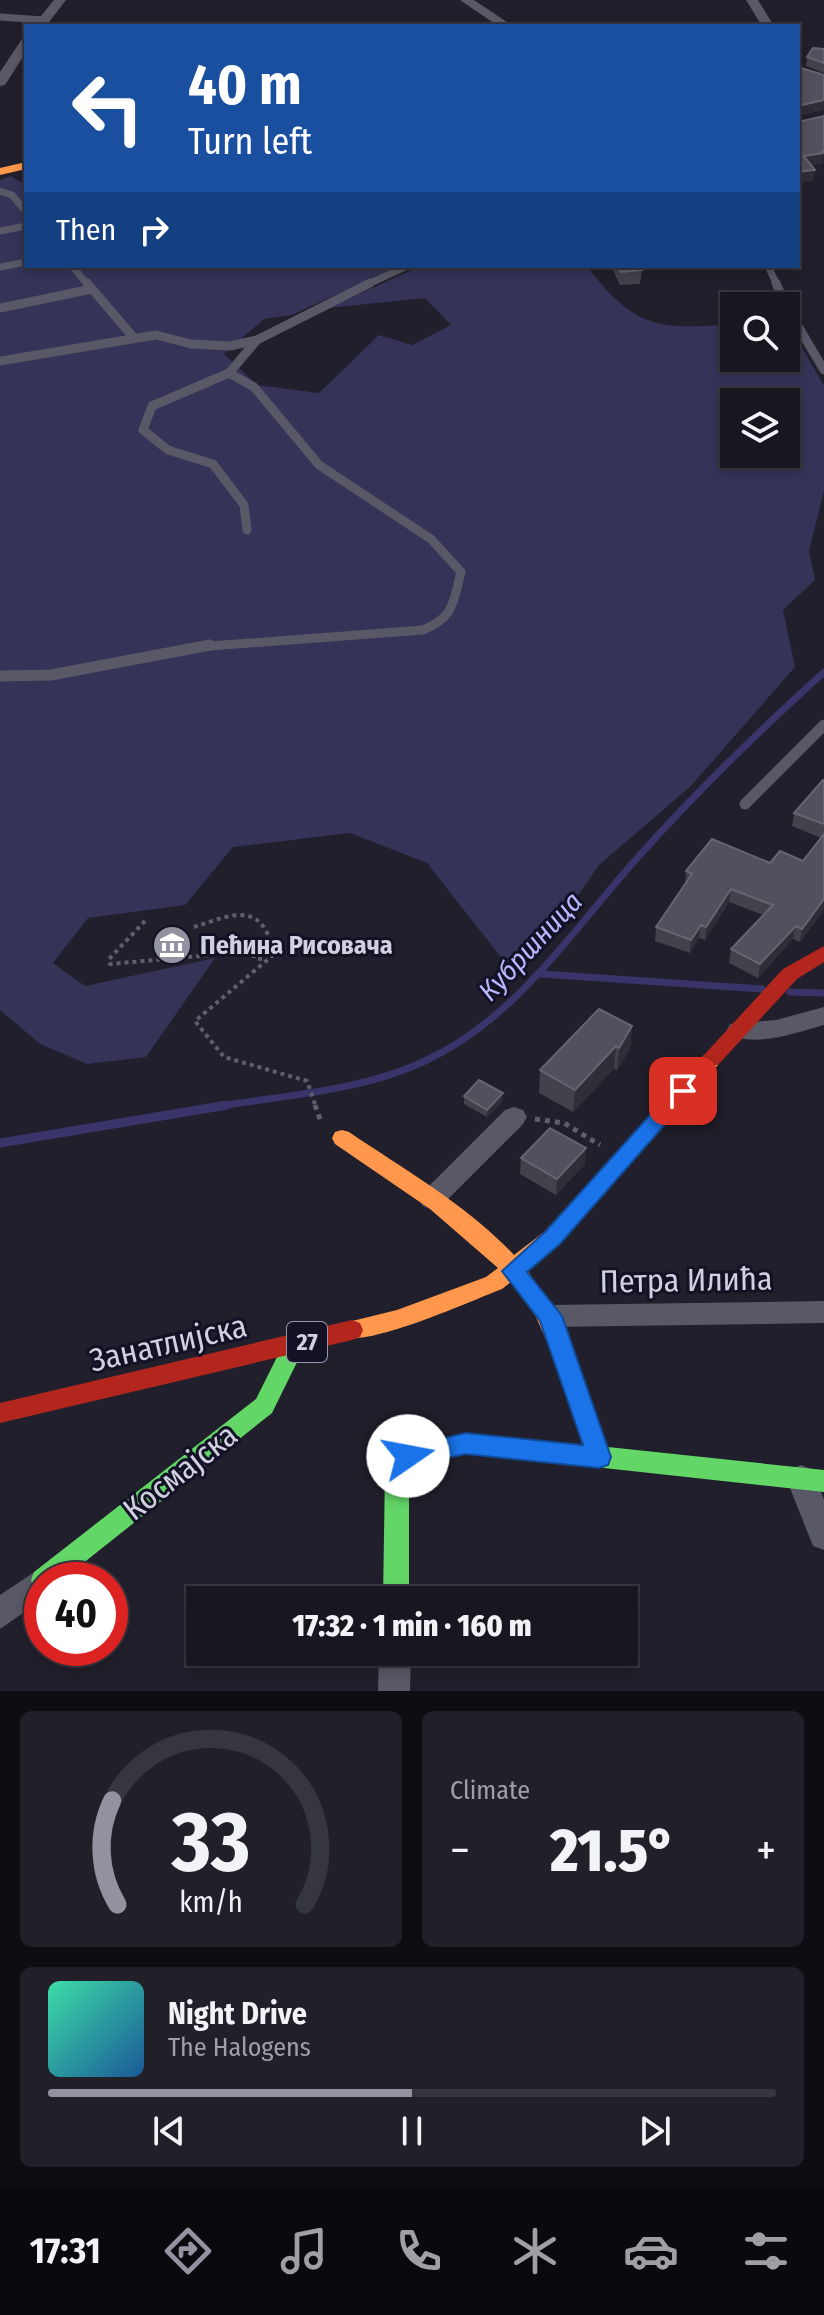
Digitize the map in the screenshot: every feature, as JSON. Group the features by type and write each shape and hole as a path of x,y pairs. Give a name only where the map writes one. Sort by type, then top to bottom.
{"street":[{"path":"42,23 60,0"},
{"path":"466,0 504,24"},
{"path":"752,0 767,24"},
{"path":"0,82 24,45"},
{"path":"0,172 24,166"},
{"name":"27","path":"513,1271 552,1238 790,974 824,953"},
{"path":"747,1021 776,1029 824,1016"},
{"path":"432,1199 514,1117"},
{"path":"342,1138 432,1199 491,1244 550,1316 599,1457"},
{"name":"Занатлијска","path":"0,1413 294,1346 442,1305 513,1271"},
{"name":"Петра Илића","path":"550,1316 824,1312"},
{"name":"Космајска","path":"66,1562 264,1406 294,1346"},
{"path":"396,1586 397,1471 408,1456 466,1443 812,1479 824,1536"},
{"name":"Космајска","path":"0,1614 24,1595"},
{"path":"394,1691 395,1666"}],"lane":[{"path":"0,17 42,23"},
{"path":"0,191 12,195 24,210"},
{"path":"0,231 24,226"},
{"path":"0,267 24,262"},
{"path":"74,268 134,338"},
{"path":"0,361 156,335 191,344 230,346 257,340 301,315 403,268"},
{"path":"769,268 780,292"},
{"path":"0,308 92,289"},
{"path":"800,330 824,370"},
{"path":"247,530 244,505 213,464 168,450 143,430 152,406 229,373 257,340"},
{"path":"0,676 51,675 206,645 405,633 438,624 451,612 461,572 431,539 319,465 254,387 229,373"},
{"path":"745,804 824,725"}],"path":[{"path":"194,927 239,914 256,916 263,921 274,949 272,956 195,1021 224,1057 307,1081 322,1124"},
{"path":"145,921 109,959 110,964 253,954 263,961 251,975"},
{"path":"514,1117 564,1123 622,1159"}],"shaded area":[{"path":"11,176 24,184 24,268 394,268 292,315 264,319 224,354 257,385 319,393 379,335 412,345 451,325 425,298 328,308 417,268 589,268 620,302 650,321 686,326 720,325 720,372 800,372 800,344 824,386 824,491 809,551 815,580 783,610 795,667 691,786 599,865 564,916 511,962 503,960 427,863 350,833 233,847 185,905 88,918 53,963 85,986 215,958 146,1057 87,1064 40,1044 0,1010 0,180"}],"building":[{"path":"813,48 824,49 824,63 807,57"},
{"path":"800,68 824,75 824,100 800,106"},
{"path":"824,116 824,153 804,156 815,170 800,172 800,122"},
{"path":"619,268 642,270 621,272"},
{"path":"824,780 824,824 794,813"},
{"path":"824,834 824,899 802,929 796,926 760,964 731,949 773,905 731,889 706,927 701,925 691,940 656,927 692,874 686,871 712,839 770,863 780,851 803,861"},
{"path":"599,1009 632,1026 619,1048 616,1046 575,1090 540,1070"},
{"path":"479,1080 503,1093 487,1110 464,1096"},
{"path":"550,1128 586,1148 557,1179 521,1158"}],"waterway":[{"name":"Кубршница","path":"215,1107 323,1091 377,1079 427,1060 460,1042 517,996 683,808 824,672"},
{"path":"542,974 762,989"},
{"path":"790,992 824,993"},
{"name":"Кубршница","path":"215,1107 227,1105"},
{"name":"Кубршница","path":"0,1143 215,1107"}],"traffic: fast":[{"path":"66,1562 264,1406 294,1346"},
{"path":"560,1346 599,1457"},
{"path":"396,1586 397,1471 408,1456 466,1443 824,1481"}],"traffic: slow":[{"path":"0,172 24,166"},
{"path":"352,1330 399,1319 494,1283 552,1238 711,1060"},
{"path":"342,1138 437,1203 498,1253 523,1281 544,1312 560,1346"}],"traffic: jam":[{"path":"711,1060 790,974 824,953"},
{"path":"0,1413 352,1330"}],"place":[{"name":"Пећина Рисовача","path":"172,945"}],"route":[{"path":"408,1456 466,1443 599,1457 550,1316 513,1271 552,1238 683,1091"}]}
